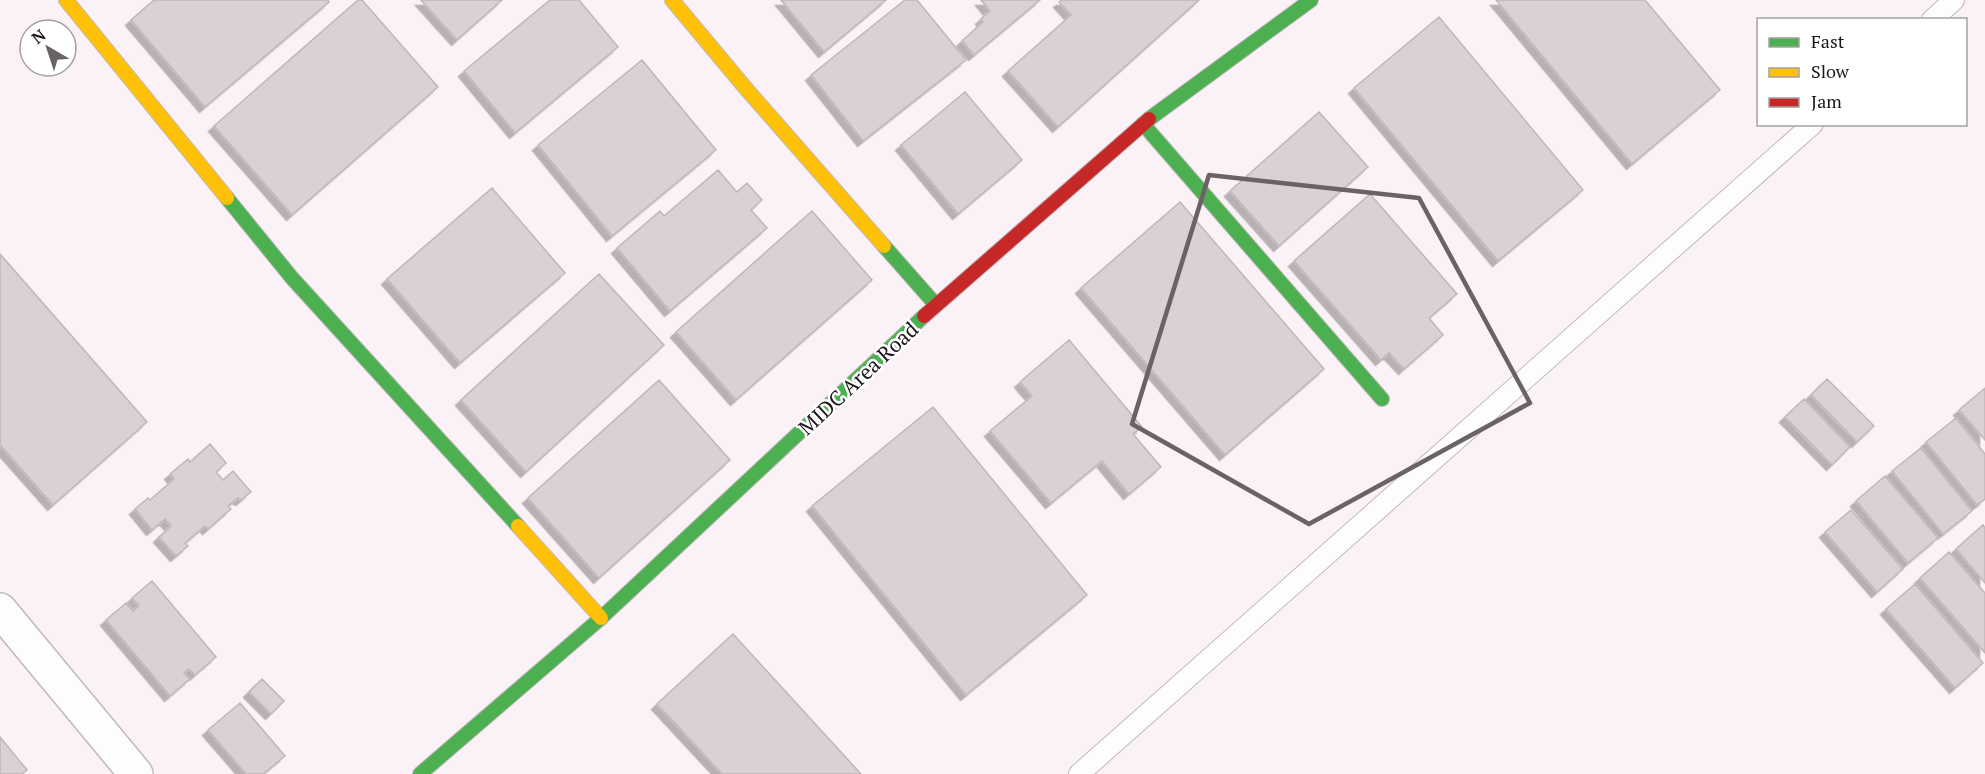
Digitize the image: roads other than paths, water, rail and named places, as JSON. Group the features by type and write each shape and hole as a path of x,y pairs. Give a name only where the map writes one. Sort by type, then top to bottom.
{"street":[{"path":"66,0 292,278 601,618"},
{"path":"672,0 748,92 936,305"},
{"name":"MIDC Area Road","path":"420,774 601,618 936,305 1143,124 1311,0"},
{"path":"1143,124 1382,399"},
{"path":"0,610 136,774"}],"lane":[{"path":"1934,18 1954,0"},
{"path":"1079,774 1811,126"}]}
